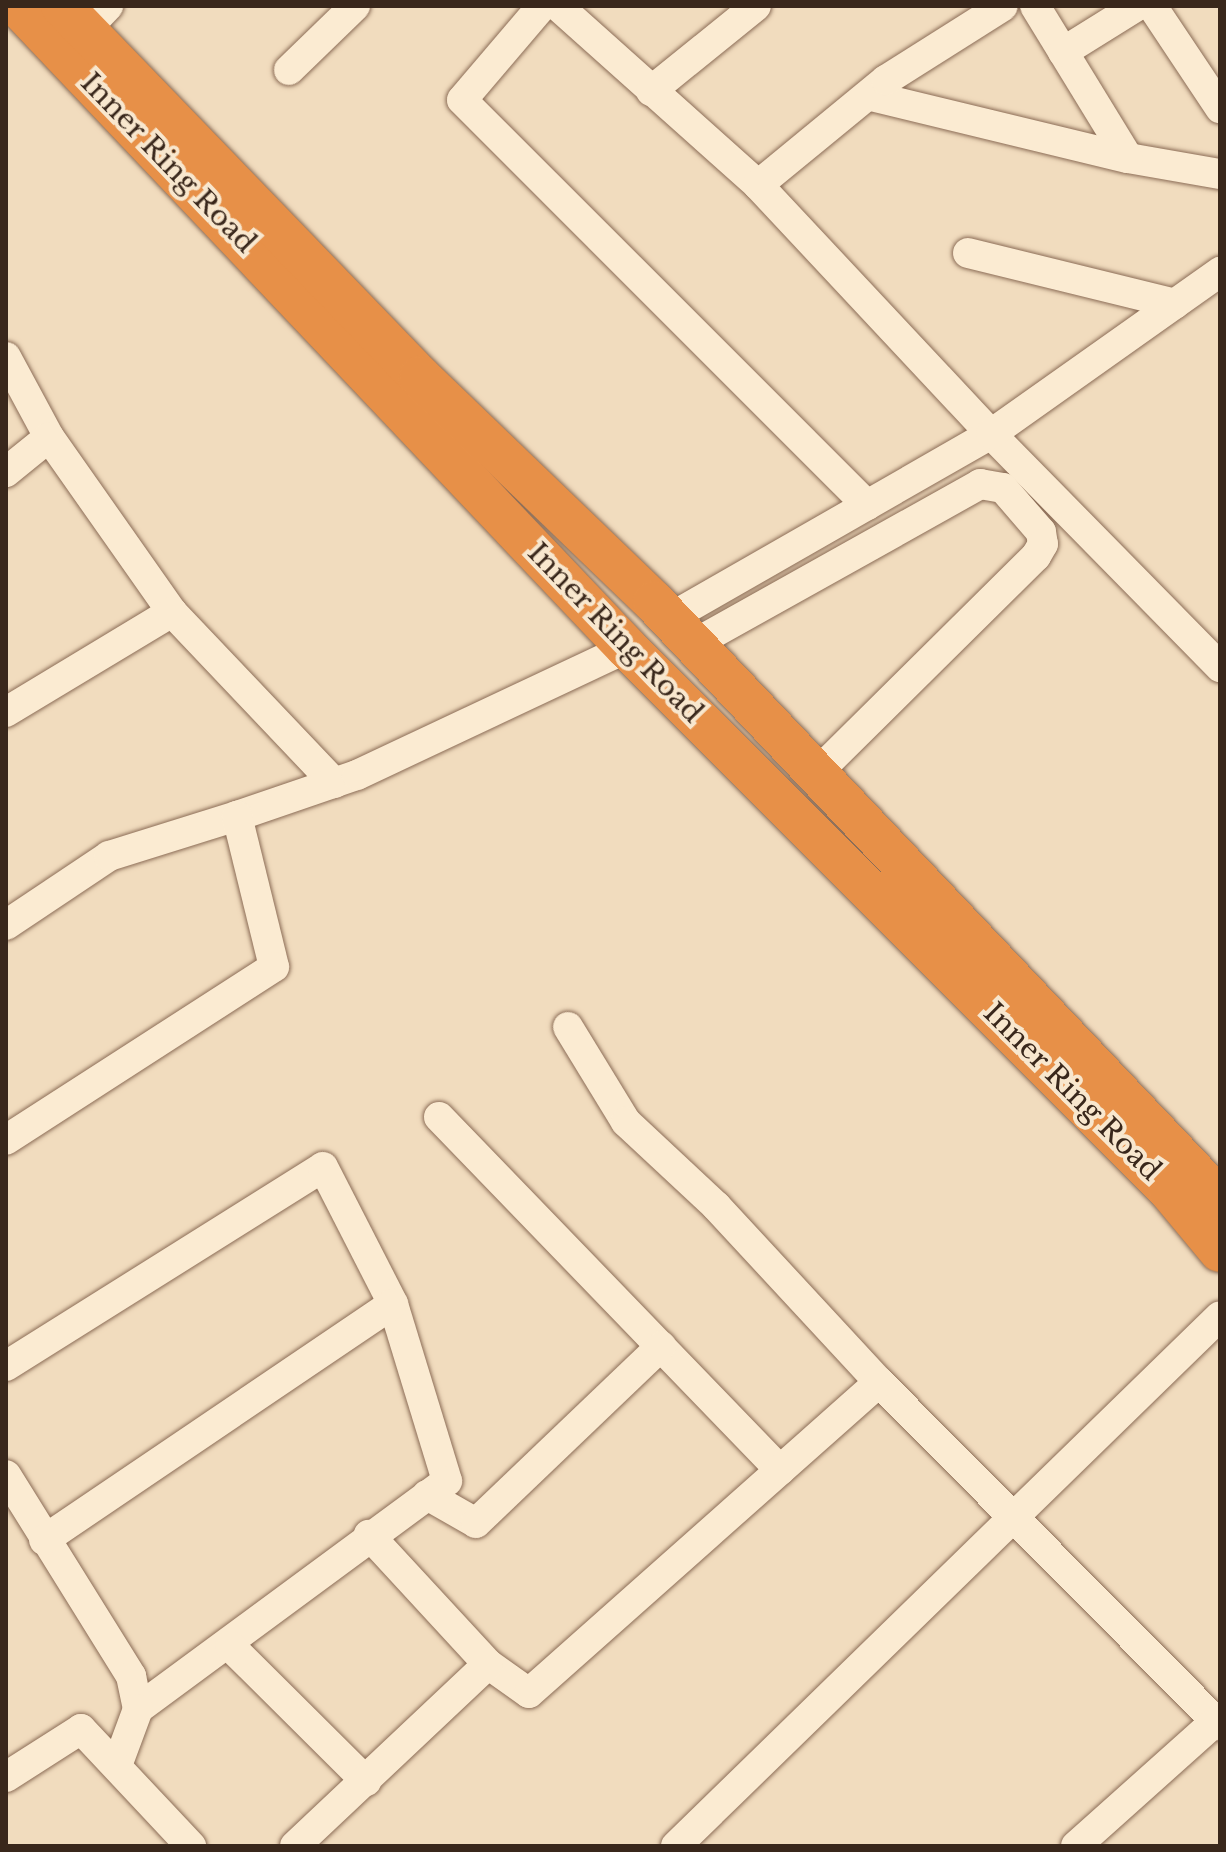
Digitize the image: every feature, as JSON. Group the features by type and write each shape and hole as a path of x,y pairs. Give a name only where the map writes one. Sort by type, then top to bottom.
{"highway":[{"name":"Inner Ring Road","path":"18,6 627,648 1170,1191 1220,1251"},
{"name":"Inner Ring Road","path":"85,14 420,377 681,632 1220,1199"}],"street":[{"path":"289,70 355,6"},
{"path":"542,6 462,100 867,505"},
{"path":"558,6 758,185 991,434 1220,667"},
{"path":"651,91 756,6"},
{"path":"758,185 871,96 886,80 1003,6"},
{"path":"1035,6 1128,158"},
{"path":"1063,52 1137,6"},
{"path":"1152,6 1220,108"},
{"path":"871,96 1128,158 1220,174"},
{"path":"968,253 1175,304"},
{"path":"681,632 867,505 991,434 1220,272"},
{"path":"6,357 49,437 172,612 334,783"},
{"path":"6,472 49,437"},
{"path":"681,632 980,484 1003,488 1041,532 1043,544 1036,556 816,774"},
{"path":"6,712 172,612"},
{"path":"6,925 109,856 334,783 627,648"},
{"path":"6,1140 274,967 237,816"},
{"path":"568,1027 626,1122 716,1206 879,1382 1218,1723 1109,1836 1076,1846"},
{"path":"439,1117 780,1470"},
{"path":"6,1366 323,1167 393,1304 447,1481 369,1535 230,1646 138,1709"},
{"path":"44,1540 393,1304"},
{"path":"676,1846 1220,1316"},
{"path":"427,1495 476,1523 661,1346"},
{"path":"369,1535 488,1664 529,1693 879,1382"},
{"path":"6,1475 131,1676 138,1709 118,1763"},
{"path":"230,1646 366,1781"},
{"path":"295,1846 488,1664"},
{"path":"6,1777 81,1729 118,1763 191,1846"}]}
